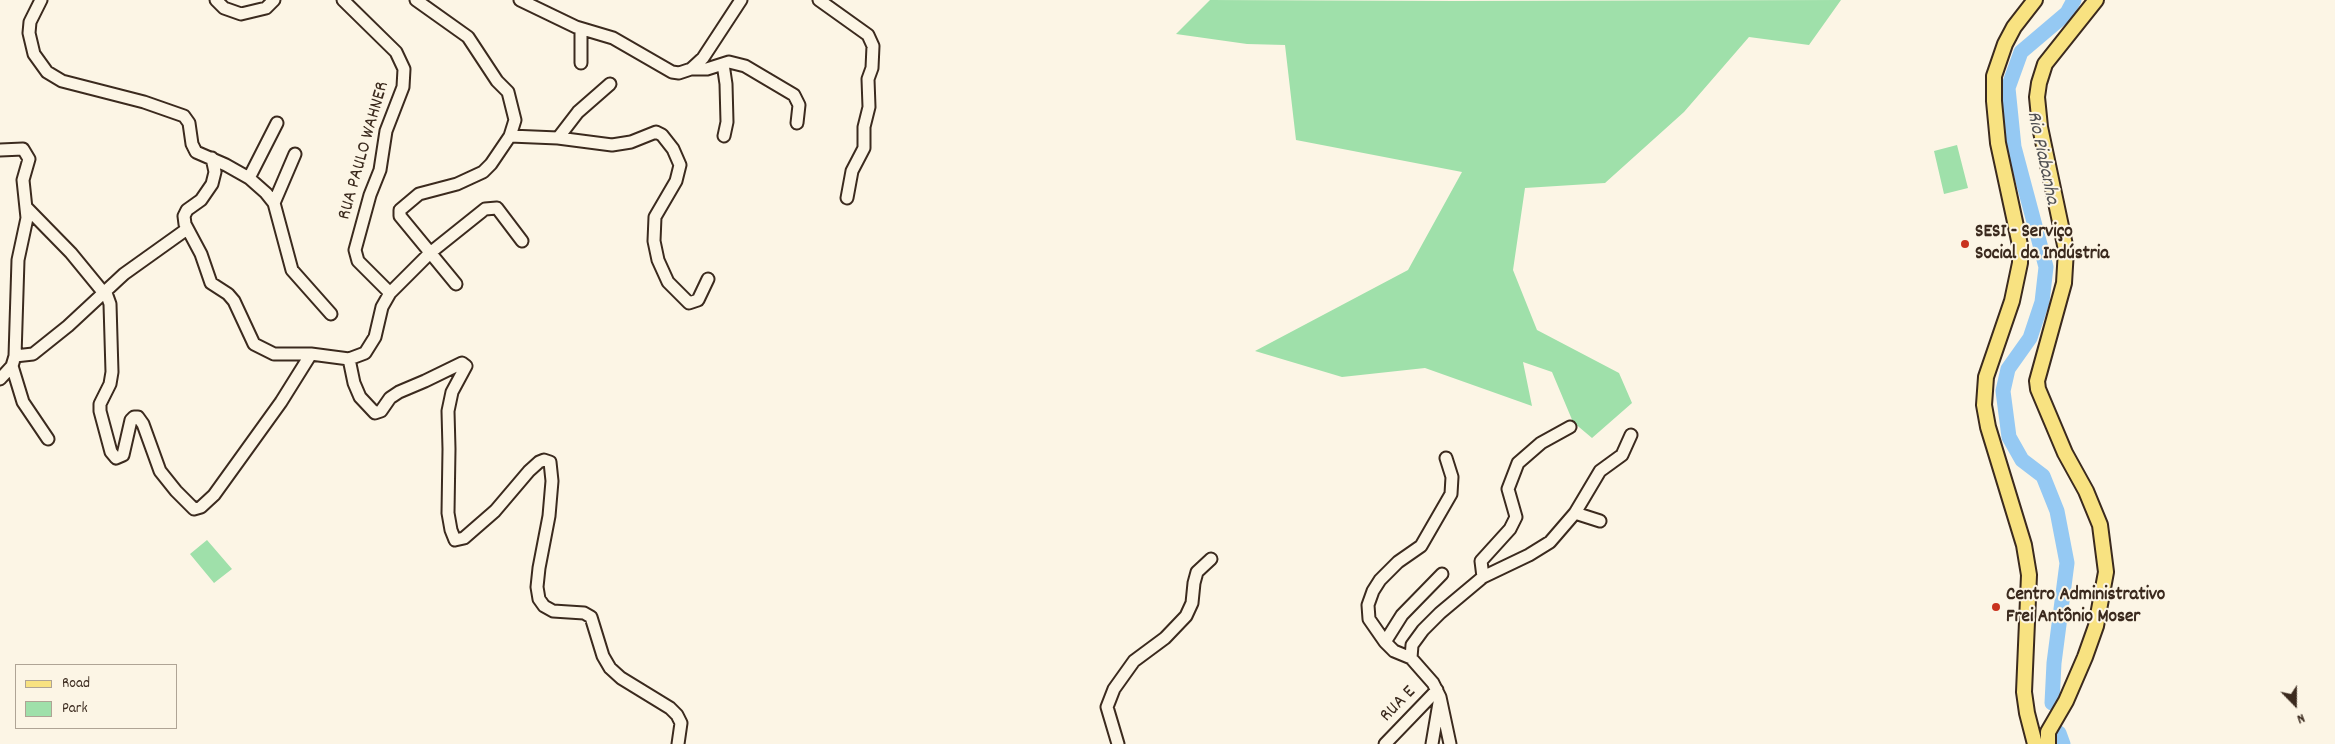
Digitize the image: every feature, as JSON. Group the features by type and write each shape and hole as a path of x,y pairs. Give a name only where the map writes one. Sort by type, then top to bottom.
{"main road":[{"path":"2035,0 2014,27 2005,44 1994,76 1998,143 2020,245 2020,263 2012,301 1986,377 1984,405 1988,427 2024,545 2029,575 2024,692 2035,744"},
{"path":"2048,738 2086,657 2096,626 2106,572 2100,525 2086,491 2065,453 2038,389 2037,381 2064,283 2066,250 2040,127 2037,97 2038,84 2045,64 2096,0"}],"street":[{"path":"41,0 30,22 28,33 34,54 48,72 62,82 144,102 184,116 189,124 195,150 249,178 274,203 292,270 331,314"},
{"path":"216,0 224,8 241,14 266,8 274,0"},
{"name":"RUA PAULO WAHNER","path":"343,0 396,52 404,69 403,87 386,131 380,170 370,195 355,250 358,261 390,293"},
{"path":"416,0 468,37 497,82 508,92 515,120 510,136 491,164 483,172 457,184 419,194 400,210 401,218 456,284"},
{"path":"520,0 581,29 613,38 672,72 679,73 691,69 707,69 723,64 738,63 794,96 799,105 797,123"},
{"path":"691,69 709,52 741,0"},
{"path":"819,0 868,35 873,51 868,79 869,107 864,127 864,148 852,172 847,198"},
{"path":"580,63 581,29"},
{"path":"723,64 728,122 724,136"},
{"path":"558,138 578,112 610,84"},
{"path":"249,178 277,123"},
{"path":"510,136 558,138 612,145 631,142 650,132 662,135 673,149 680,165 676,181 655,218 654,241 658,260 668,282 689,303 698,300 708,280"},
{"path":"0,150 23,150 27,154 28,165 23,184 26,223 18,260 14,361 23,402 48,439"},
{"path":"274,203 296,154"},
{"path":"212,158 215,172 212,184 201,200 185,213 184,220 187,229 202,254 208,279 234,301 254,344 266,352 280,355 311,354 349,359 358,357 368,351 375,338 382,306 390,293 430,253 478,214 493,207 501,212 522,241"},
{"path":"26,208 71,253 104,291 110,304 112,372 110,384 100,404 100,411 111,452 116,458 123,455 131,420 134,416 138,417 143,424 160,471 194,509 202,506 214,495 281,402 311,354"},
{"path":"0,379 14,361 33,354 68,326 104,291 144,258 187,229"},
{"path":"349,359 354,382 360,397 367,408 375,414 381,411 390,398 399,392 426,382 462,363 466,366 452,392 448,411 450,449 448,513 451,530 456,540 464,538 495,511 539,462 544,460 550,462 552,481 549,516 539,568 537,587 539,599 544,606 553,611 584,613 591,617 603,656 610,668 621,678 670,708 677,715 681,723 678,744"},
{"path":"1483,577 1481,561 1510,529 1516,517 1508,489 1518,463 1541,443 1570,428"},
{"path":"1411,658 1412,645 1423,630 1483,577 1543,547 1576,513 1595,478 1600,471 1622,454 1631,435"},
{"path":"1446,458 1452,477 1451,494 1420,546 1389,570 1377,585 1368,605 1370,619 1385,642 1394,650 1411,658 1438,694 1450,744"},
{"path":"1576,513 1600,521"},
{"path":"1118,744 1107,708 1114,689 1134,661 1165,638 1186,616 1192,603 1197,572 1211,559"},
{"path":"1385,642 1402,615 1442,574"},
{"path":"1432,744 1438,694"},
{"name":"RUA E","path":"1385,744 1438,694"}],"green space":[{"path":"1210,0 1841,0 1809,45 1749,37 1684,112 1605,183 1525,188 1513,270 1537,330 1619,373 1632,403 1592,438 1573,422 1552,372 1523,362 1532,406 1425,368 1342,377 1255,351 1408,270 1462,172 1296,140 1285,45 1247,44 1176,34"},
{"path":"1957,145 1968,188 1944,194 1934,151"},
{"path":"207,540 232,569 214,583 190,554"}],"waterway":[{"name":"Rio Piabanha","path":"2052,703 2054,663 2067,563 2057,511 2043,476 2022,460 2009,437 2003,391 2008,369 2030,338 2042,302 2046,267 2014,147 2008,88 2021,52 2067,13 2074,0"},
{"name":"Rio Piabanha","path":"2059,733 2063,744"}],"place":[{"name":"SESI - Serviço Social da Indústria","path":"1965,244"},
{"name":"Centro Administrativo Frei Antônio Moser","path":"1996,607"}]}
